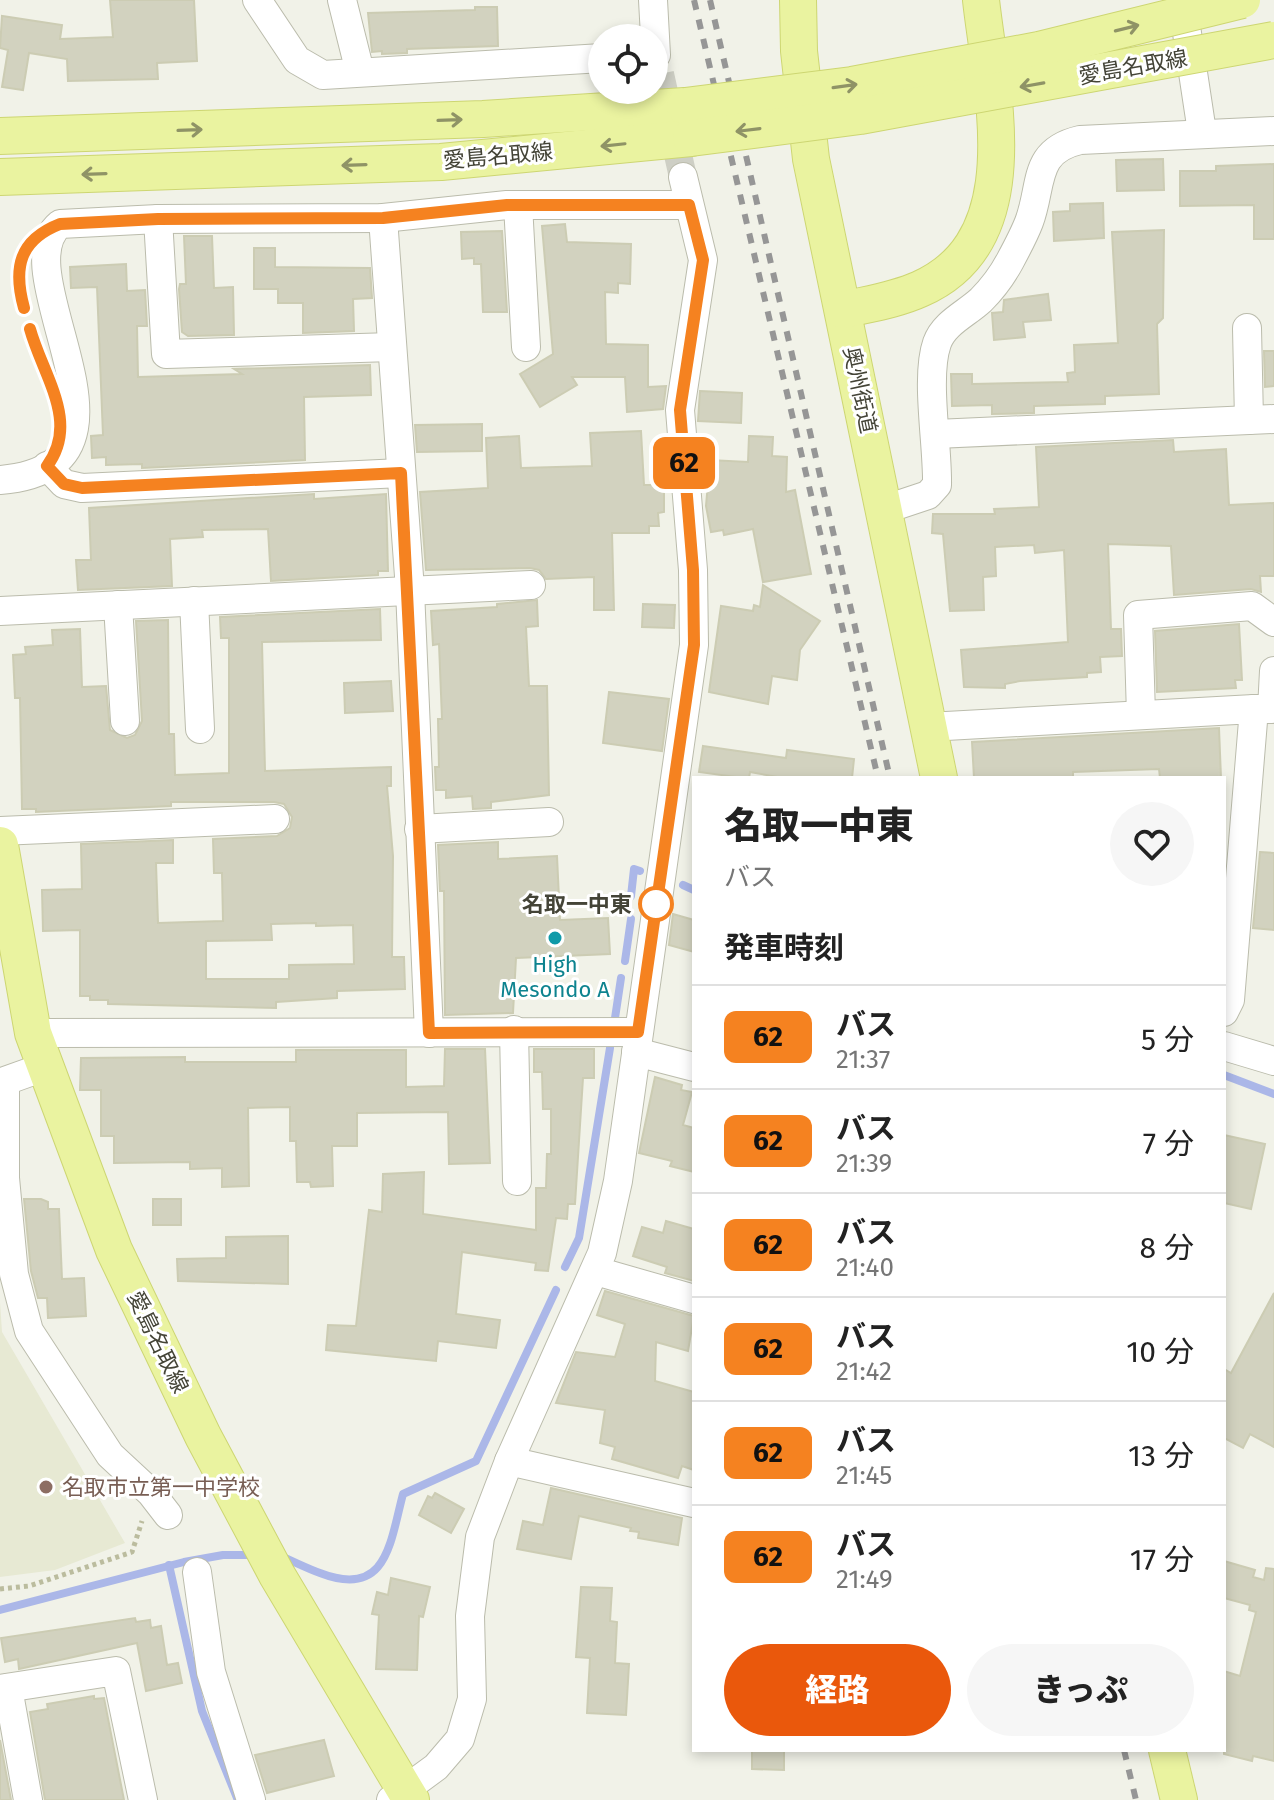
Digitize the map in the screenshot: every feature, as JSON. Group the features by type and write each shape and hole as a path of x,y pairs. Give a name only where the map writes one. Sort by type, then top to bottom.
{"main road":[{"name":"奥州街道","path":"798,0 799,51 811,159 886,509 939,776"},
{"path":"843,310 921,289 949,271 971,244 987,212 997,177 998,140 981,0"},
{"name":"愛島名取線","path":"0,177 441,162 688,122 852,85 1008,56 1242,0"},
{"name":"愛島名取線","path":"0,136 483,119 688,122 860,116 1274,40"},
{"name":"愛島名取線","path":"0,845 33,1033 114,1250 203,1436 277,1575 403,1797"},
{"path":"1167,1752 1179,1800"}],"street":[{"path":"257,0 297,60 323,75 588,59"},
{"path":"342,0 360,72"},
{"path":"653,0 655,24"},
{"path":"1182,0 1202,132"},
{"path":"886,509 928,495 937,485 933,369 938,341 952,322 981,299 1008,264 1030,221 1041,172 1048,157 1064,144 1080,140 1274,131"},
{"path":"403,1797 460,1739 468,1720 472,1699 472,1580 480,1537 509,1461 596,1271 618,1181 694,645 693,570 680,410 703,260 683,177"},
{"path":"19,261 33,239 60,224 158,219 383,218 518,205 689,205"},
{"path":"518,205 526,347"},
{"path":"383,218 410,590 429,1033"},
{"path":"158,219 166,354 392,347"},
{"path":"936,434 1261,419 1247,328"},
{"path":"0,480 33,476 47,466 60,443 62,420 42,365"},
{"path":"47,466 64,484 82,488 401,473"},
{"path":"0,611 531,585"},
{"path":"194,601 200,729"},
{"path":"118,605 125,721"},
{"path":"1141,715 1138,615 1252,606 1274,622"},
{"path":"928,727 1272,709 1274,671"},
{"path":"1226,1008 1230,1000 1254,709"},
{"path":"0,831 275,819"},
{"path":"419,829 549,822"},
{"path":"514,1030 517,1181"},
{"path":"33,1033 429,1033 514,1030 637,1042 692,1066"},
{"path":"1226,1047 1274,1061"},
{"path":"44,1067 5,1081 5,1178 14,1274 21,1302 29,1331 110,1455 160,1504"},
{"path":"596,1271 692,1298"},
{"path":"509,1461 692,1503"},
{"path":"197,1572 211,1672 251,1800"},
{"path":"28,1800 4,1688 116,1671 143,1800"}],"path":[{"path":"0,1589 29,1586 132,1552 160,1504"}],"shaded area":[{"name":"名取市立第一中学校","path":"0,1302 2,1332 125,1543 55,1570 0,1577"}],"building":[{"path":"110,0 194,0 197,61 157,63 158,79 68,81 67,59 29,53 23,90 2,87 8,50 0,48 2,16 62,25 60,39 113,37"},
{"path":"475,7 497,7 498,46 407,49 407,53 372,52 368,13 475,10"},
{"path":"1163,159 1164,190 1117,191 1116,160"},
{"path":"1274,164 1274,239 1254,239 1254,205 1180,206 1180,171 1216,171 1216,166"},
{"path":"1103,203 1104,238 1054,241 1053,212 1070,211 1070,204"},
{"path":"565,224 567,242 631,244 630,284 618,283 618,293 605,292 606,344 648,345 648,387 666,386 663,409 627,412 625,377 572,377 577,385 540,407 520,374 553,354 542,226"},
{"path":"1164,230 1163,318 1157,324 1159,394 1105,396 1105,404 1034,406 1034,413 992,414 992,405 952,406 951,374 972,374 972,384 1068,382 1067,373 1075,372 1074,345 1118,343 1112,232"},
{"path":"502,231 507,312 483,312 481,264 474,264 474,258 462,259 461,232"},
{"path":"184,236 212,236 214,288 233,287 234,335 188,336 182,332 179,289 180,284 186,284"},
{"path":"254,248 275,248 275,267 370,268 372,298 353,299 354,331 303,333 303,303 278,303 278,289 254,289"},
{"path":"126,264 127,291 145,290 147,326 137,326 138,377 242,374 234,369 370,365 371,395 304,397 305,460 142,468 142,464 106,465 106,457 92,458 91,436 103,435 97,287 71,288 70,267"},
{"path":"1048,294 1051,320 1023,322 1025,337 994,340 992,313 1003,312 1004,300"},
{"path":"1264,351 1274,351 1274,386 1265,387"},
{"path":"700,391 742,393 741,423 698,421"},
{"path":"482,424 482,451 417,452 415,425"},
{"path":"641,431 644,485 664,485 664,512 658,513 659,526 649,526 649,533 612,533 614,610 594,610 594,577 546,579 539,570 530,568 426,570 420,492 488,488 486,438 519,436 521,468 592,466 590,433"},
{"path":"749,436 773,437 772,456 787,457 786,492 795,490 811,574 763,582 753,529 724,535 723,530 711,532 706,506 710,460 748,462"},
{"path":"1173,440 1174,452 1226,449 1229,505 1274,503 1274,576 1260,576 1261,592 1251,589 1174,595 1171,546 1108,544 1111,629 1121,629 1122,656 1100,657 1101,672 1087,673 1087,677 1020,681 1005,684 1005,688 964,687 961,650 1068,642 1064,550 1035,553 1034,545 995,547 996,576 983,577 984,610 950,611 943,534 932,533 933,514 995,514 994,509 1039,507 1036,447"},
{"path":"314,494 314,499 386,494 388,571 378,571 378,575 271,581 268,529 202,530 203,537 170,539 172,586 78,590 76,560 91,560 89,508"},
{"path":"763,585 820,621 800,650 797,680 772,676 768,704 709,692 721,606 753,611 754,605 760,607"},
{"path":"537,600 538,626 526,627 529,686 547,686 549,795 491,802 491,808 473,809 472,796 446,798 446,790 436,790 438,719 442,719 439,644 433,645 431,611 497,607 497,604"},
{"path":"643,604 675,605 674,628 642,627"},
{"path":"380,609 381,640 262,642 265,771 391,767 391,786 387,786 393,856 392,957 404,957 405,989 337,991 337,998 276,1002 276,1008 108,1004 108,1000 90,1000 90,996 80,996 80,930 43,931 42,890 82,889 81,844 173,840 173,863 156,863 158,923 223,921 222,873 214,873 213,839 277,836 290,828 292,817 284,804 274,802 171,802 171,806 36,812 36,809 22,809 20,698 15,698 13,655 26,654 25,647 53,645 52,630 80,629 82,687 106,686 110,730 127,738 135,735 142,721 136,621 168,620 169,734 174,734 175,775 229,773 229,638 221,638 220,617","holes":["316,923 316,926 353,925 354,964 289,965 289,979 206,979 206,941 272,940 271,924"]},
{"path":"1239,624 1242,680 1235,680 1236,688 1157,692 1155,631"},
{"path":"391,681 393,711 345,713 344,683"},
{"path":"609,692 669,699 662,751 603,743"},
{"path":"1219,728 1221,776 1160,776 1159,769 1073,772 1073,776 974,776 972,742"},
{"path":"703,746 786,758 787,750 854,759 852,776 772,776 750,772 749,776 728,776 699,772"},
{"path":"498,842 498,859 557,856 560,920 608,918 610,954 516,958 513,1013 445,1015 444,891 440,891 438,845"},
{"path":"1260,852 1274,853 1274,930 1253,928"},
{"path":"673,914 692,919 692,951 669,945"},
{"path":"445,1049 485,1049 490,1163 449,1164 448,1112 357,1113 357,1146 332,1146 333,1186 311,1187 310,1182 297,1182 296,1141 290,1141 290,1107 248,1108 249,1186 222,1187 222,1168 190,1169 190,1162 114,1163 114,1136 101,1136 101,1090 80,1090 81,1058 185,1057 185,1062 296,1062 296,1050 406,1050 406,1087 444,1086"},
{"path":"534,1049 594,1049 594,1078 583,1078 575,1204 568,1204 567,1219 556,1218 548,1271 535,1270 536,1263 462,1252 456,1314 500,1320 496,1348 438,1341 436,1361 326,1350 328,1325 356,1326 369,1210 382,1212 383,1174 424,1172 423,1214 536,1230 536,1188 546,1188 547,1154 551,1154 551,1109 543,1109 542,1072 534,1072"},
{"path":"655,1077 682,1085 681,1090 692,1092 683,1125 692,1127 692,1172 670,1166 672,1161 639,1153"},
{"path":"1226,1135 1265,1144 1251,1209 1226,1203"},
{"path":"24,1199 41,1199 48,1202 48,1209 59,1209 62,1279 84,1278 86,1316 48,1318 47,1298 38,1298 31,1271"},
{"path":"153,1199 181,1199 181,1225 153,1225"},
{"path":"666,1221 692,1228 692,1280 665,1273 667,1267 633,1256 642,1227 663,1233"},
{"path":"288,1236 288,1284 178,1281 177,1259 226,1258 226,1237"},
{"path":"605,1291 692,1315 688,1351 656,1342 655,1381 692,1391 692,1469 682,1466 678,1478 612,1459 615,1447 600,1443 605,1410 556,1403 576,1352 615,1357 625,1324 597,1315"},
{"path":"1274,1293 1274,1447 1250,1434 1243,1448 1226,1439 1226,1370 1231,1373"},
{"path":"551,1488 682,1518 678,1545 638,1538 639,1532 630,1531 631,1528 579,1516 571,1559 517,1549 523,1521 543,1525"},
{"path":"435,1493 464,1509 451,1533 419,1515 428,1496 432,1498"},
{"path":"1226,1562 1255,1570 1253,1577 1264,1580 1266,1568 1274,1569 1274,1761 1253,1756 1252,1761 1224,1754 1226,1672 1240,1676 1256,1612 1249,1610 1250,1605 1226,1599"},
{"path":"391,1578 430,1587 423,1617 419,1616 417,1670 376,1669 379,1615 372,1614 377,1592 388,1595"},
{"path":"581,1587 612,1588 610,1621 617,1622 615,1663 629,1664 626,1715 587,1713 590,1658 576,1657"},
{"path":"135,1618 136,1622 150,1620 151,1628 161,1626 167,1665 178,1663 182,1683 146,1691 137,1643 19,1669 18,1659 5,1662 1,1638"},
{"path":"94,1696 94,1699 104,1698 124,1800 45,1800 30,1712 48,1709 47,1704"},
{"path":"0,1740 11,1800 0,1800"},
{"path":"324,1740 334,1776 267,1793 255,1755"},
{"path":"752,1752 784,1752 784,1770 752,1769"}],"waterway":[{"path":"631,896 634,869 640,871"},
{"path":"683,885 692,889"},
{"path":"625,961 631,919"},
{"path":"615,1018 621,978"},
{"path":"565,1267 579,1238 610,1048"},
{"path":"1226,1076 1274,1094"},
{"path":"280,1556 342,1579 359,1579 372,1572 382,1562 389,1547 403,1494 476,1461 556,1290"},
{"path":"0,1610 184,1562 223,1555 254,1555"},
{"path":"169,1565 202,1711 237,1798"}],"tunnel":[{"path":"667,104 683,177"}],"railway":[{"path":"694,0 878,776"},
{"path":"710,0 890,776"},
{"path":"1124,1752 1136,1800"}],"bus line":[{"name":"62","path":"24,308 18,287 19,261 25,247 33,239 46,229 60,224 158,219 383,218 507,205 689,205 703,260 680,410 693,570 694,645 686,718 638,1032 514,1030 429,1033 410,590 401,473 82,488 64,484 47,466 60,443 62,420 30,329"}],"place":[{"name":"名取一中東","path":"656,904"},
{"name":"High Mesondo A","path":"555,938"},
{"name":"名取市立第一中学校","path":"46,1487"}]}
